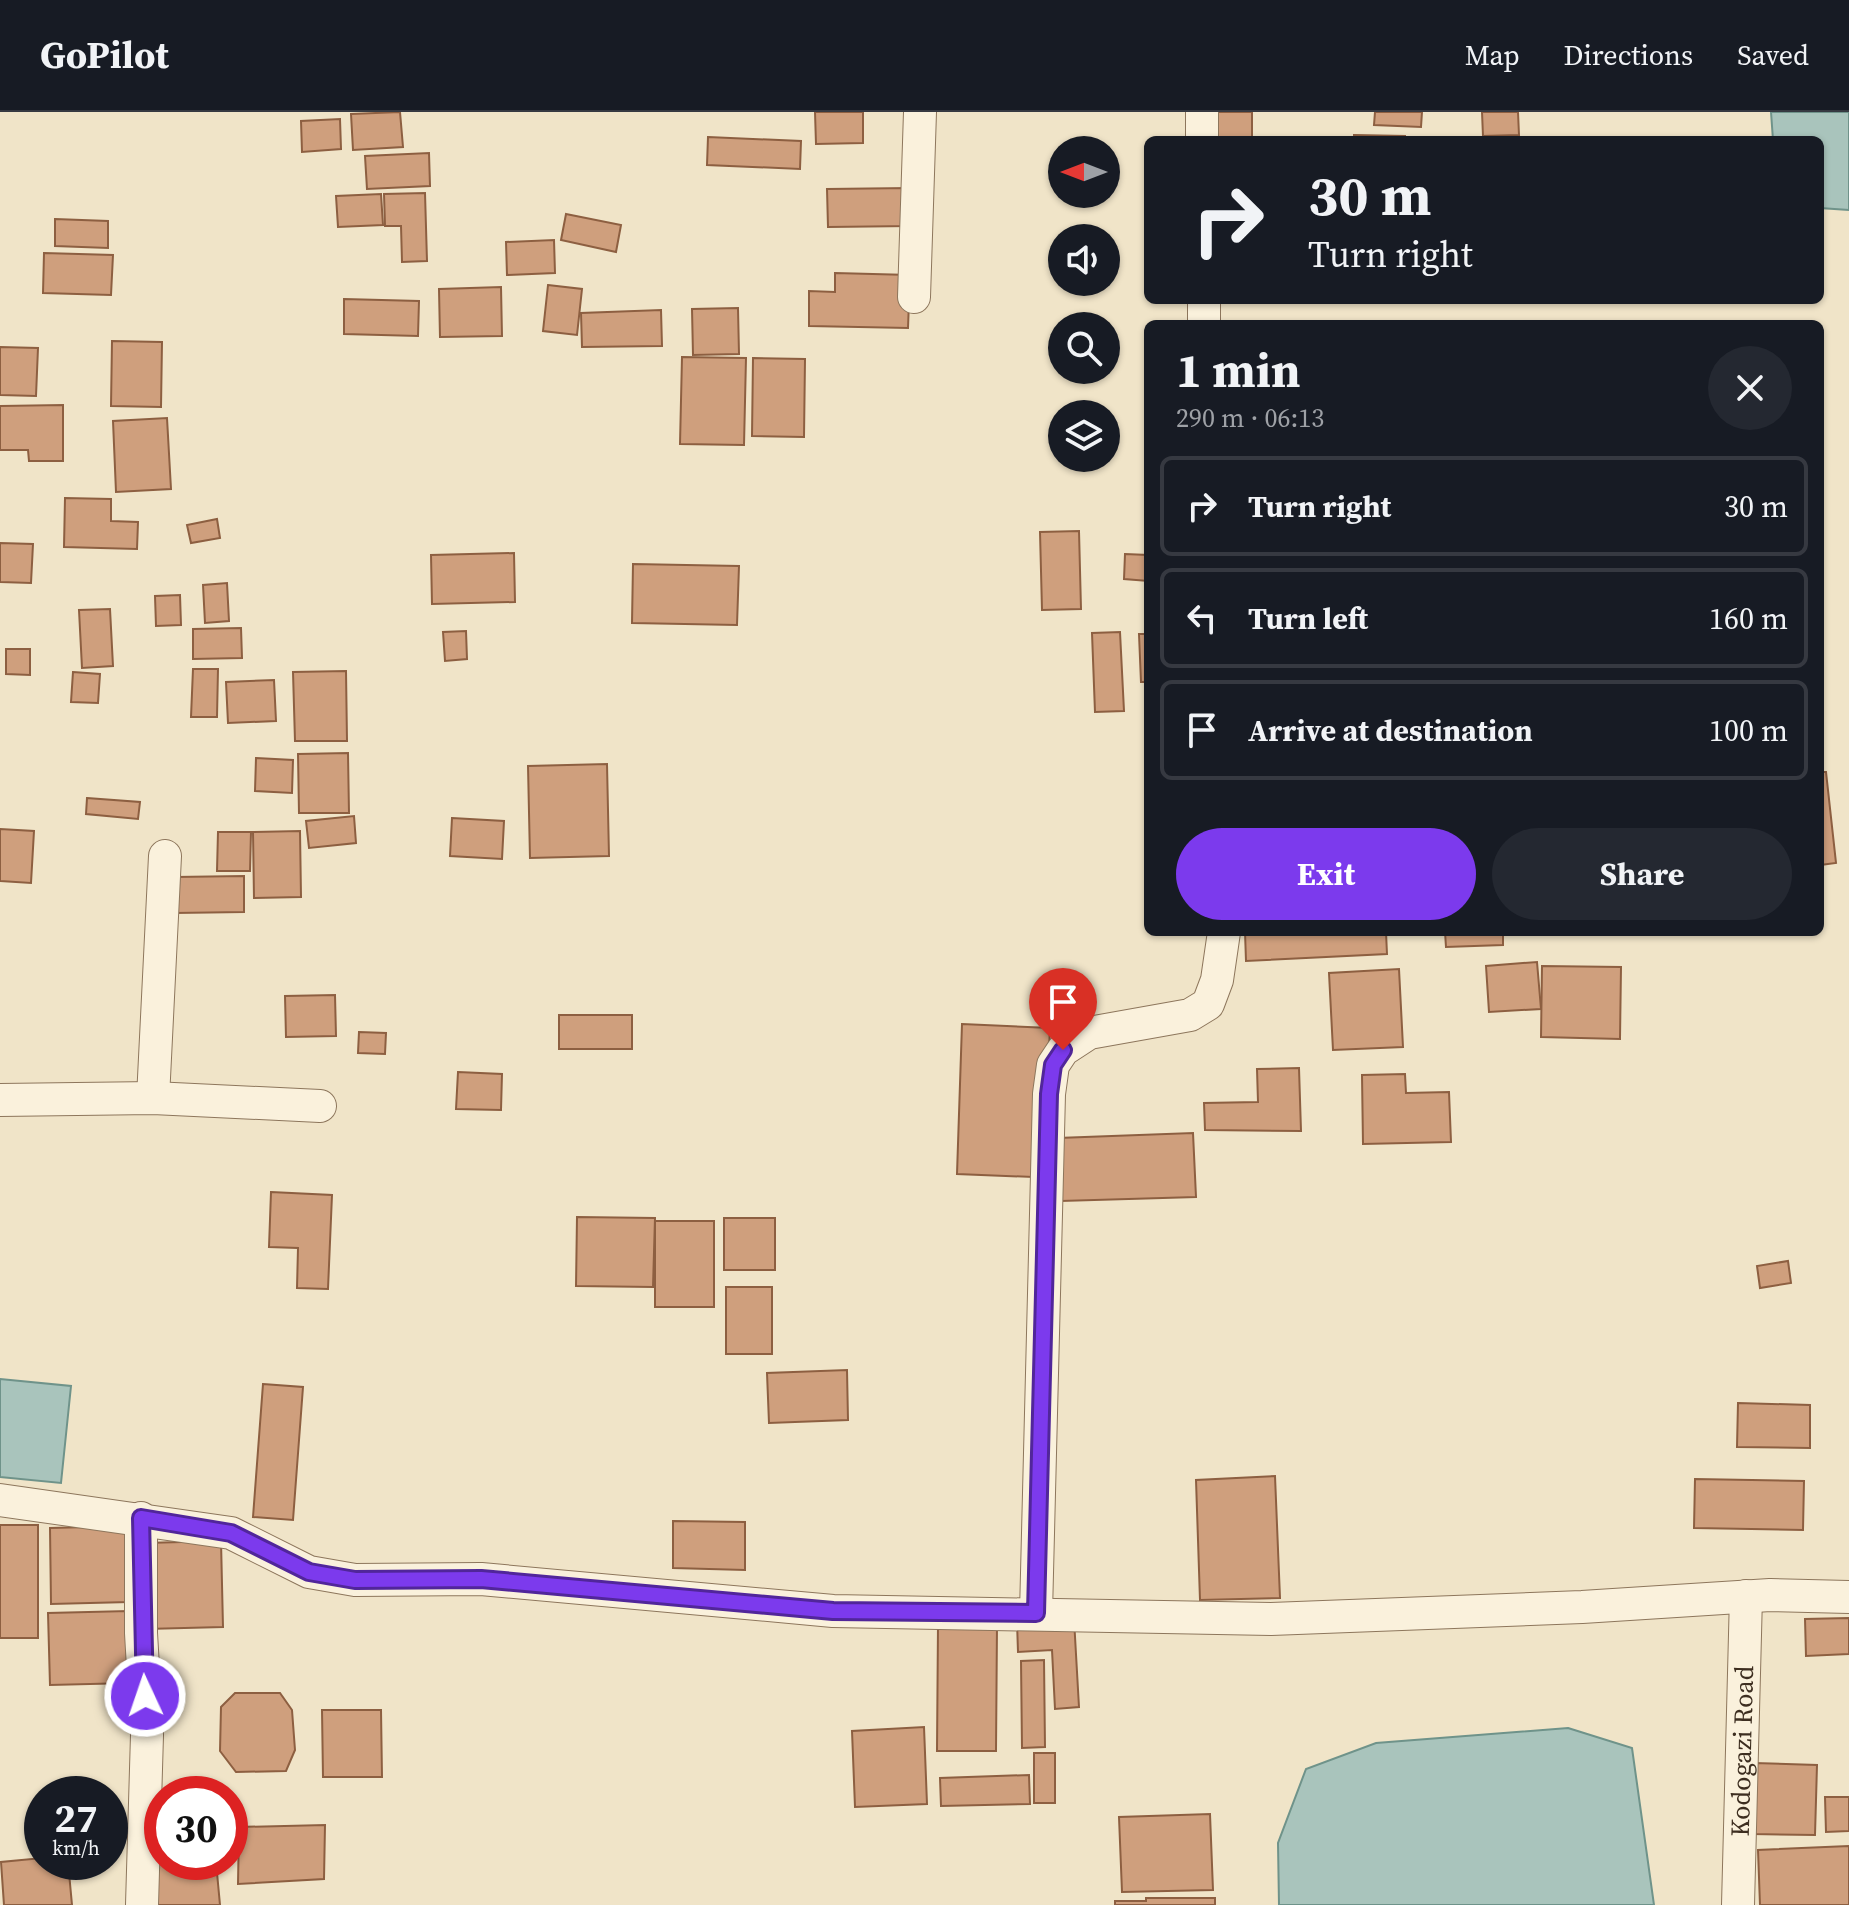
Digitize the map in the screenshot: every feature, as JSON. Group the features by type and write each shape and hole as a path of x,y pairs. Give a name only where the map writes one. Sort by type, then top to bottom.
{"street":[{"path":"914,297 920,112"},
{"path":"1202,112 1202,136"},
{"path":"153,1098 165,856"},
{"path":"1036,1613 1049,1094 1053,1065 1063,1050 1089,1033 1190,1015 1208,1004 1217,980 1223,936"},
{"path":"0,1100 153,1098 320,1106"},
{"path":"0,1500 231,1533 309,1572 355,1580 481,1579 833,1611 1271,1619 1746,1596 1849,1597"},
{"path":"141,1518 141,1633 147,1735 142,1905"},
{"name":"Kodogazi Road","path":"1738,1905 1746,1596"}],"water":[{"path":"1771,112 1849,112 1849,210 1824,208 1824,136 1773,136"},
{"path":"0,1379 71,1386 61,1483 0,1477"},
{"path":"1568,1728 1632,1748 1654,1905 1279,1905 1278,1843 1306,1769 1376,1743"}],"building":[{"path":"400,112 403,147 353,150 351,114"},
{"path":"815,112 863,112 863,143 816,144"},
{"path":"1218,112 1252,112 1252,136 1218,136"},
{"path":"1375,112 1422,112 1421,127 1374,125"},
{"path":"1482,112 1518,112 1519,135 1483,136"},
{"path":"340,119 341,149 302,152 301,121"},
{"path":"708,137 801,141 800,169 707,165"},
{"path":"429,153 430,186 367,189 365,156"},
{"path":"910,188 910,226 828,227 827,189"},
{"path":"425,193 427,261 402,262 401,226 385,226 384,194"},
{"path":"381,194 383,225 338,227 336,196"},
{"path":"566,214 621,225 616,252 561,240"},
{"path":"55,219 108,221 108,248 55,246"},
{"path":"554,240 555,273 507,275 506,242"},
{"path":"44,253 113,255 111,295 43,293"},
{"path":"835,273 910,275 908,328 809,326 809,291 835,292"},
{"path":"548,285 582,289 577,335 543,331"},
{"path":"501,287 502,336 440,337 439,289"},
{"path":"344,299 419,301 418,336 344,334"},
{"path":"738,308 739,354 693,355 692,309"},
{"path":"661,310 662,346 582,347 581,313"},
{"path":"112,341 162,342 161,407 111,406"},
{"path":"0,347 38,348 36,396 0,395"},
{"path":"682,357 746,358 744,445 680,444"},
{"path":"753,358 805,359 804,437 752,436"},
{"path":"63,405 63,461 29,461 28,450 0,450 0,406"},
{"path":"167,418 171,489 116,492 113,421"},
{"path":"65,498 111,499 111,521 138,522 137,549 64,547"},
{"path":"217,519 220,538 191,543 187,525"},
{"path":"1079,531 1081,609 1042,610 1040,532"},
{"path":"0,543 33,544 31,583 0,582"},
{"path":"514,553 515,602 432,604 431,555"},
{"path":"1125,554 1144,555 1144,581 1124,579"},
{"path":"633,564 739,566 737,625 632,623"},
{"path":"227,583 229,621 205,623 203,585"},
{"path":"180,595 181,625 156,626 155,596"},
{"path":"110,609 113,666 82,668 79,610"},
{"path":"241,628 242,658 193,659 193,629"},
{"path":"466,631 467,659 445,661 443,632"},
{"path":"1120,632 1124,711 1095,712 1092,633"},
{"path":"1139,634 1144,634 1144,682 1141,682"},
{"path":"6,649 30,649 30,675 6,674"},
{"path":"193,669 218,669 217,717 191,717"},
{"path":"346,671 347,741 295,741 293,672"},
{"path":"73,672 100,674 98,703 71,702"},
{"path":"274,680 276,721 228,723 226,682"},
{"path":"348,753 349,813 299,813 298,754"},
{"path":"256,758 293,760 292,793 255,791"},
{"path":"607,764 609,856 530,858 528,766"},
{"path":"1824,772 1826,772 1836,863 1824,864"},
{"path":"87,798 140,802 138,819 86,814"},
{"path":"354,816 356,843 309,848 306,821"},
{"path":"452,818 504,821 502,859 450,856"},
{"path":"0,829 34,831 31,883 0,881"},
{"path":"300,831 301,897 254,898 253,832"},
{"path":"218,832 251,832 250,871 217,871"},
{"path":"244,876 244,912 175,913 175,877"},
{"path":"1245,936 1386,936 1387,954 1246,961"},
{"path":"1445,936 1503,936 1503,945 1446,947"},
{"path":"1537,962 1541,1009 1489,1012 1486,966"},
{"path":"1542,966 1621,967 1620,1039 1541,1037"},
{"path":"1399,969 1403,1047 1333,1050 1329,973"},
{"path":"335,995 336,1036 286,1037 285,996"},
{"path":"559,1015 632,1015 632,1049 559,1049"},
{"path":"962,1024 1050,1028 1048,1070 1033,1177 957,1174"},
{"path":"359,1032 386,1033 385,1054 358,1053"},
{"path":"1299,1068 1301,1131 1205,1130 1204,1103 1258,1102 1257,1069"},
{"path":"458,1072 502,1074 501,1110 456,1109"},
{"path":"1405,1074 1406,1093 1449,1092 1451,1142 1363,1144 1362,1075"},
{"path":"1193,1133 1196,1197 1061,1201 1058,1138"},
{"path":"271,1192 332,1195 328,1289 297,1288 298,1248 269,1247"},
{"path":"577,1217 655,1218 653,1287 576,1286"},
{"path":"724,1218 775,1218 775,1270 724,1270"},
{"path":"655,1221 714,1221 714,1307 655,1307"},
{"path":"1788,1261 1791,1283 1760,1288 1757,1266"},
{"path":"726,1287 772,1287 772,1354 726,1354"},
{"path":"847,1370 848,1420 769,1423 767,1373"},
{"path":"263,1384 303,1387 293,1520 253,1517"},
{"path":"1738,1403 1810,1405 1810,1448 1737,1447"},
{"path":"1275,1476 1280,1598 1200,1600 1196,1480"},
{"path":"1695,1479 1804,1481 1803,1530 1694,1528"},
{"path":"673,1521 745,1522 745,1570 673,1568"},
{"path":"0,1525 38,1525 38,1638 0,1638"},
{"path":"127,1526 129,1602 51,1604 50,1528"},
{"path":"221,1541 223,1627 146,1629 144,1543"},
{"path":"129,1611 130,1683 50,1685 48,1613"},
{"path":"1849,1618 1849,1654 1806,1656 1805,1619"},
{"path":"1074,1619 1079,1707 1055,1709 1052,1650 1018,1652 1017,1622"},
{"path":"938,1625 997,1625 996,1751 937,1751"},
{"path":"1044,1660 1045,1747 1022,1748 1021,1661"},
{"path":"235,1693 280,1693 292,1710 295,1750 286,1771 236,1772 220,1751 221,1707"},
{"path":"322,1710 381,1710 382,1777 323,1777"},
{"path":"924,1727 927,1804 855,1807 852,1731"},
{"path":"1034,1753 1055,1753 1055,1803 1034,1803"},
{"path":"1754,1763 1817,1765 1815,1835 1752,1834"},
{"path":"1029,1775 1030,1804 941,1806 940,1778"},
{"path":"1825,1797 1849,1797 1849,1831 1826,1832"},
{"path":"1210,1814 1213,1890 1122,1892 1119,1817"},
{"path":"325,1825 324,1879 238,1884 238,1880 248,1880 248,1827"},
{"path":"1849,1846 1849,1905 1760,1905 1758,1850"},
{"path":"24,1860 24,1880 70,1880 72,1905 4,1905 1,1862"},
{"path":"156,1880 218,1880 220,1905 158,1905"},
{"path":"1146,1898 1215,1898 1215,1905 1115,1905 1115,1901 1146,1901"}],"route":[{"path":"145,1696 141,1633 141,1518 231,1533 309,1572 355,1580 481,1579 833,1611 1036,1613 1049,1094 1053,1065 1063,1050"}]}
